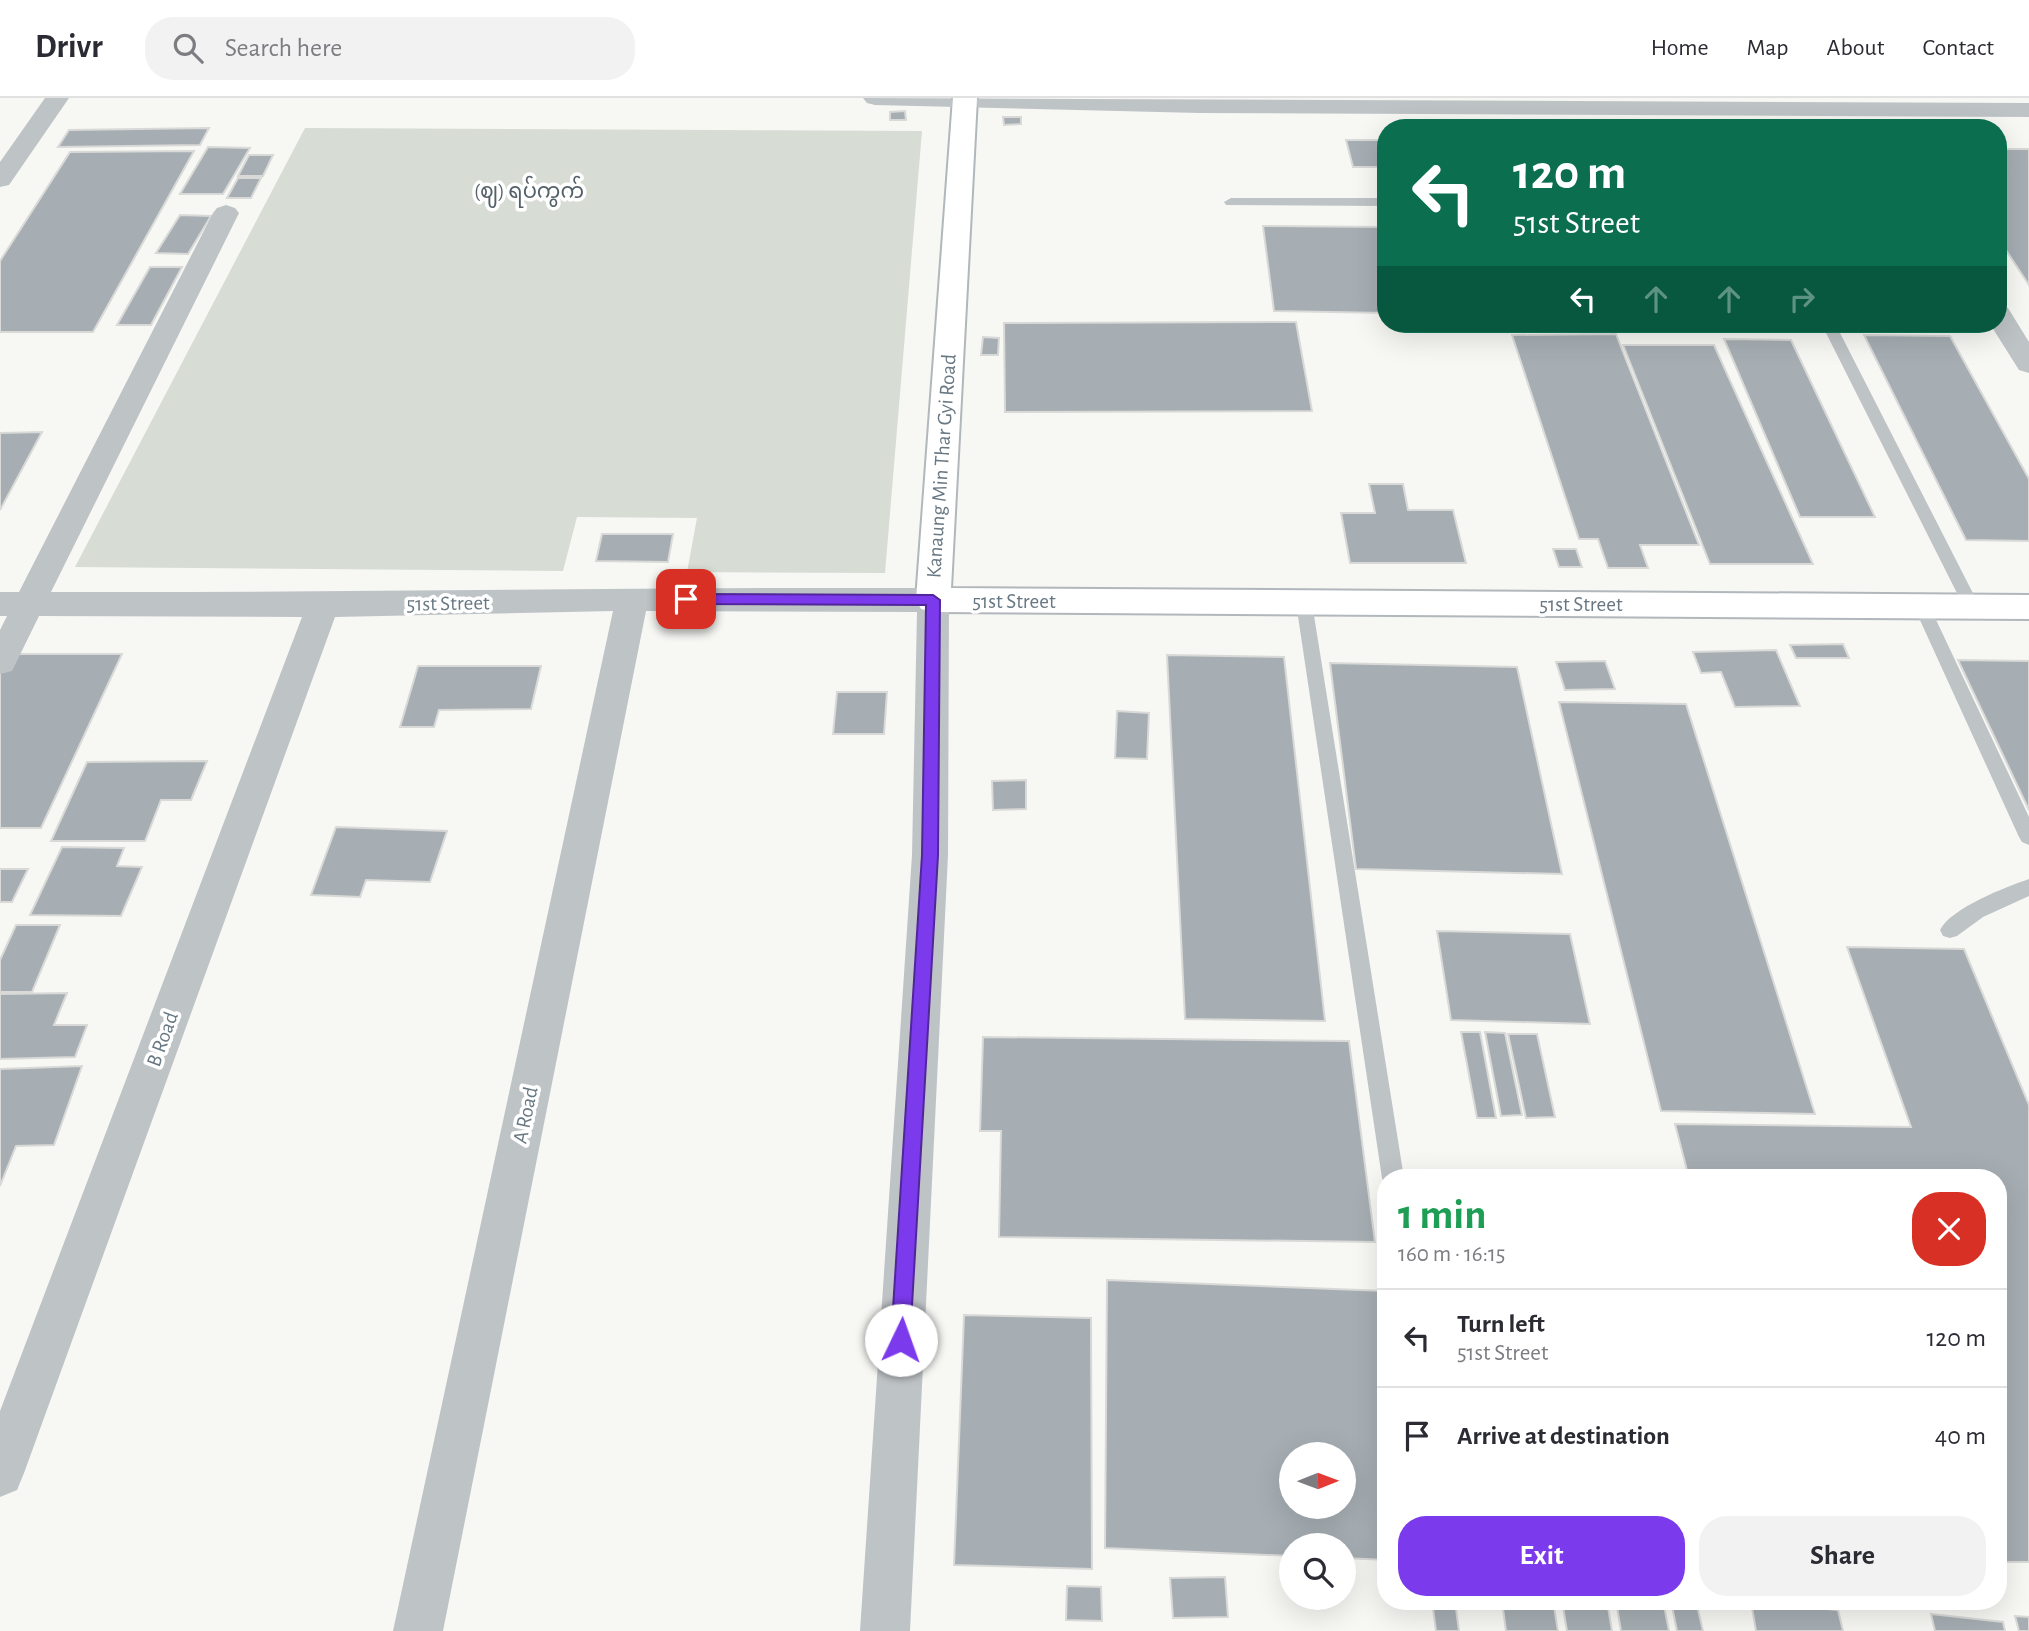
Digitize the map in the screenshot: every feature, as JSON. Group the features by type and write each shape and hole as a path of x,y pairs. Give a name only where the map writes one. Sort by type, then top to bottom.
{"street":[{"path":"0,180 57,98"},
{"path":"875,98 1878,111 2029,110"},
{"name":"Kanaung Min Thar Gyi Road","path":"885,1631 930,855 933,600 965,99"},
{"path":"0,662 16,604 226,213"},
{"path":"2007,329 2029,364"},
{"name":"51st Street","path":"16,604 323,605 632,599 2029,607"},
{"name":"A Road","path":"418,1631 632,599"},
{"name":"B Road","path":"0,1472 323,605"}],"lane":[{"path":"1231,202 1377,202"},
{"path":"1833,333 1972,607"},
{"path":"1304,603 1392,1169"},
{"path":"1922,607 2029,837"},
{"path":"1950,930 1976,911 2029,887"}],"shaded area":[{"path":"305,128 922,131 885,573 687,572 697,518 577,517 563,571 75,567"}],"building":[{"path":"905,111 906,120 890,120 890,112"},
{"path":"1003,117 1021,117 1021,124 1004,125"},
{"path":"209,128 200,145 58,147 69,130"},
{"path":"1346,140 1377,140 1377,167 1353,167"},
{"path":"208,147 250,148 223,194 180,194"},
{"path":"2007,149 2029,149 2029,285 2007,252"},
{"path":"194,151 93,332 0,332 0,261 70,152"},
{"path":"249,155 273,155 263,176 238,176"},
{"path":"238,178 261,178 251,198 227,198"},
{"path":"180,215 211,216 188,254 156,253"},
{"path":"1263,226 1377,227 1377,313 1274,311"},
{"path":"150,267 182,267 151,325 117,325"},
{"path":"1296,322 1312,411 1005,412 1004,323"},
{"path":"1616,334 1699,545 1640,545 1648,568 1608,568 1598,539 1579,539 1512,335"},
{"path":"1864,335 1950,336 2029,479 2029,541 1966,540"},
{"path":"983,337 999,338 998,355 981,355"},
{"path":"1724,339 1791,340 1875,517 1800,517"},
{"path":"1623,345 1714,345 1813,564 1710,564"},
{"path":"42,432 0,510 0,433"},
{"path":"1369,484 1403,484 1408,510 1453,510 1466,563 1350,563 1341,513 1375,513"},
{"path":"602,534 673,534 668,562 596,561"},
{"path":"1553,549 1576,549 1582,567 1559,567"},
{"path":"1843,644 1849,658 1796,658 1790,645"},
{"path":"1776,650 1800,706 1735,707 1721,672 1701,673 1693,652"},
{"path":"8,654 122,654 41,828 0,828 0,669"},
{"path":"1167,655 1284,657 1325,1021 1185,1019"},
{"path":"1958,660 2029,661 2029,810"},
{"path":"1605,661 1615,689 1565,690 1556,662"},
{"path":"1330,663 1517,667 1562,874 1356,869"},
{"path":"418,666 541,666 531,709 439,710 434,727 400,727"},
{"path":"837,692 887,692 884,734 833,734"},
{"path":"1559,702 1686,704 1815,1114 1661,1111"},
{"path":"1117,711 1149,713 1147,759 1115,758"},
{"path":"207,761 191,800 161,800 145,841 51,841 87,762"},
{"path":"1026,780 1026,809 993,810 992,781"},
{"path":"336,827 447,831 430,882 366,880 360,897 311,895"},
{"path":"62,847 124,848 117,866 142,867 121,916 30,915"},
{"path":"0,869 28,869 12,902 0,902"},
{"path":"16,925 60,925 32,992 0,992 0,960"},
{"path":"1437,931 1570,934 1590,1024 1451,1020"},
{"path":"1847,947 1964,949 2029,1105 2029,1562 2007,1562 2007,1169 1687,1169 1675,1124 1911,1127"},
{"path":"67,993 54,1025 87,1025 75,1057 0,1059 0,994"},
{"path":"1461,1032 1480,1032 1496,1118 1477,1118"},
{"path":"1485,1032 1505,1033 1522,1115 1501,1116"},
{"path":"1508,1034 1537,1034 1555,1117 1526,1118"},
{"path":"983,1037 1349,1041 1375,1242 999,1237 1001,1131 980,1131"},
{"path":"82,1066 54,1145 16,1146 0,1186 0,1069"},
{"path":"1107,1280 1377,1291 1377,1560 1356,1559 1356,1533 1279,1533 1279,1555 1105,1548"},
{"path":"964,1315 1091,1318 1092,1569 954,1565"},
{"path":"1225,1577 1228,1617 1173,1618 1170,1578"},
{"path":"1067,1586 1101,1587 1102,1621 1066,1620"},
{"path":"1433,1610 1456,1610 1459,1631 1436,1631"},
{"path":"1503,1610 1554,1610 1558,1631 1506,1631"},
{"path":"1564,1610 1608,1610 1612,1631 1567,1631"},
{"path":"1618,1610 1665,1610 1669,1631 1621,1631"},
{"path":"1673,1610 1698,1610 1703,1631 1677,1631"},
{"path":"1752,1610 1838,1610 1843,1631 1756,1631"},
{"path":"1931,1614 2003,1622 2005,1631 1935,1631"},
{"path":"2015,1616 2029,1617 2029,1631 2019,1631"}],"district":[{"name":"(ဈ) ရပ်ကွက်","path":"529,191"}],"route":[{"path":"686,599 933,600 930,855 901,1340"}]}
